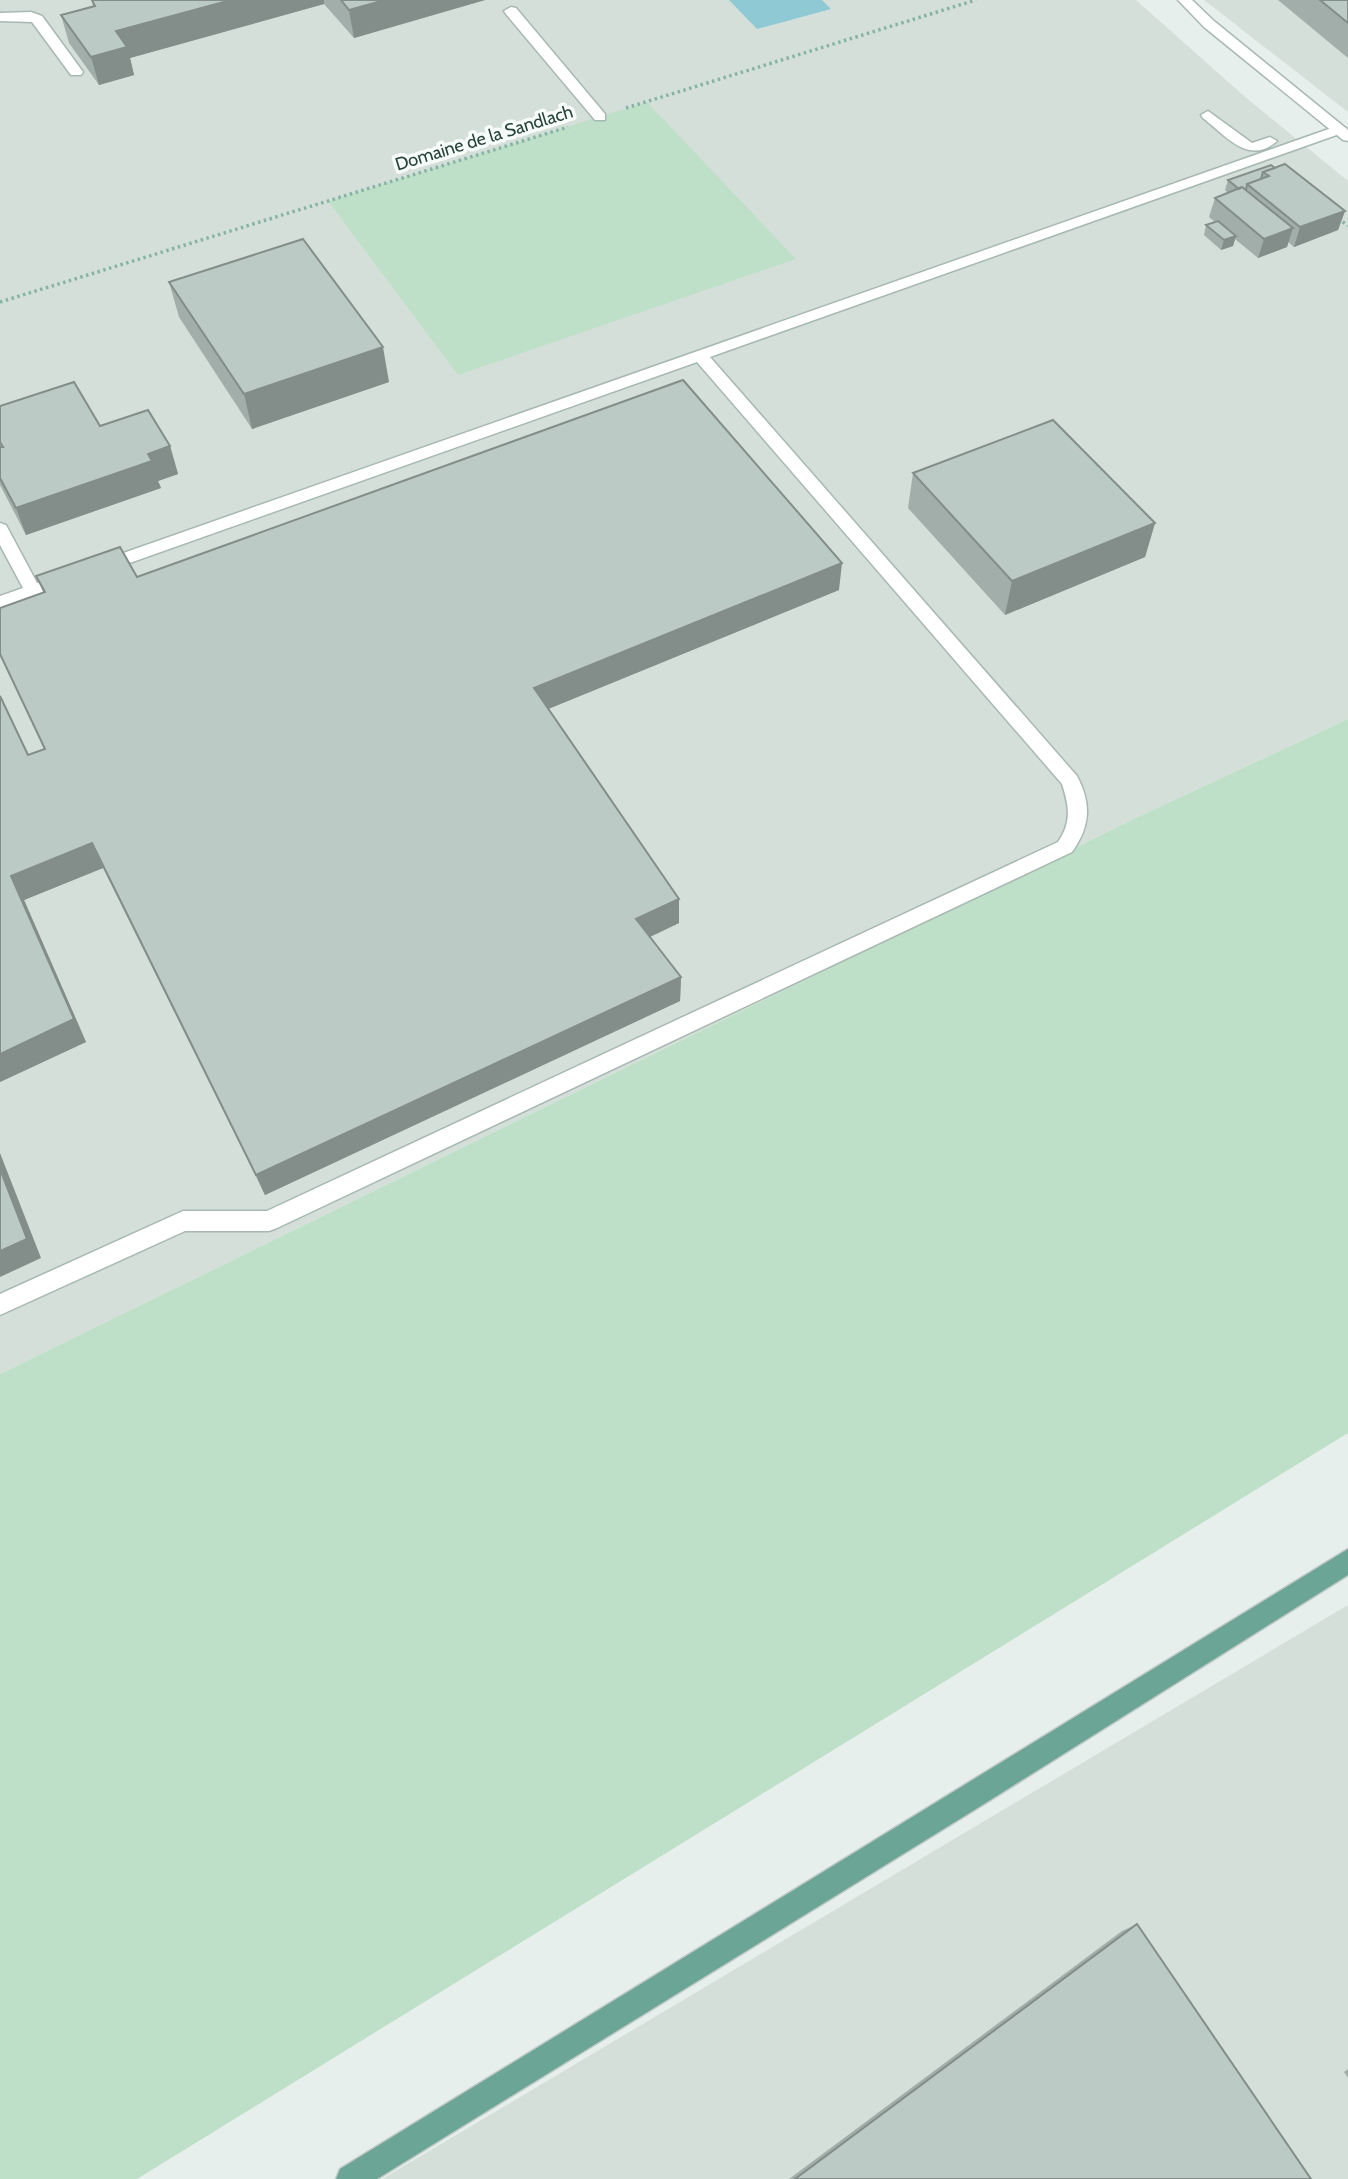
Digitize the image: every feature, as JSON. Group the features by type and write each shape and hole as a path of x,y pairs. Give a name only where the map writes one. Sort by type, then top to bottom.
{"main road":[{"path":"350,2179 975,1795 1348,1561"}],"street":[{"path":"1185,0 1209,24 1338,128"},
{"path":"511,11 600,117"},
{"path":"0,17 30,16 37,19 76,72"},
{"path":"1208,115 1250,148 1338,128"},
{"path":"0,602 1338,128"},
{"path":"0,1305 183,1221 268,1220 1065,847 1076,833 1080,810 1070,781 699,355"},
{"path":"0,529 33,591"}],"path":[{"name":"Domaine de la Sandlach","path":"0,302 976,0"},
{"path":"1329,211 1348,226"}],"shaded area":[{"path":"0,0 1136,0 1244,96 1348,181 1348,719 1140,816 0,1374"},
{"path":"1204,0 1348,0 1348,112"},
{"path":"1348,1605 1348,2179 382,2179"}],"green space":[{"path":"647,102 796,259 458,375 328,201"},
{"path":"1348,719 1348,1433 137,2179 0,2179 0,1374 1140,816"}],"water":[{"path":"729,0 822,0 831,9 757,29"}],"building":[{"path":"92,0 231,0 116,31 127,47 91,57 61,15 95,6"},
{"path":"341,0 385,0 349,10"},
{"path":"1320,0 1348,0 1348,23"},
{"path":"1285,164 1345,211 1300,227 1247,184 1269,176 1263,172"},
{"path":"1271,165 1275,168 1263,172 1261,179 1247,184 1246,190 1242,187 1239,189 1228,180"},
{"path":"1242,187 1293,228 1264,239 1215,198"},
{"path":"1218,221 1236,236 1224,240 1206,225"},
{"path":"303,239 383,347 244,394 169,282"},
{"path":"683,380 842,563 534,688 679,899 636,919 681,977 256,1175 92,843 11,876 74,1019 0,1054 0,696 28,755 45,749 0,654 0,608 45,592 36,576 120,547 137,577"},
{"path":"74,382 100,426 148,410 170,446 148,454 152,461 16,508 0,478 0,447 3,447 0,442 0,406"},
{"path":"1053,420 1155,523 1012,581 913,473"},
{"path":"0,1169 27,1239 0,1251"},
{"path":"1137,1924 1311,2179 795,2179"}]}
